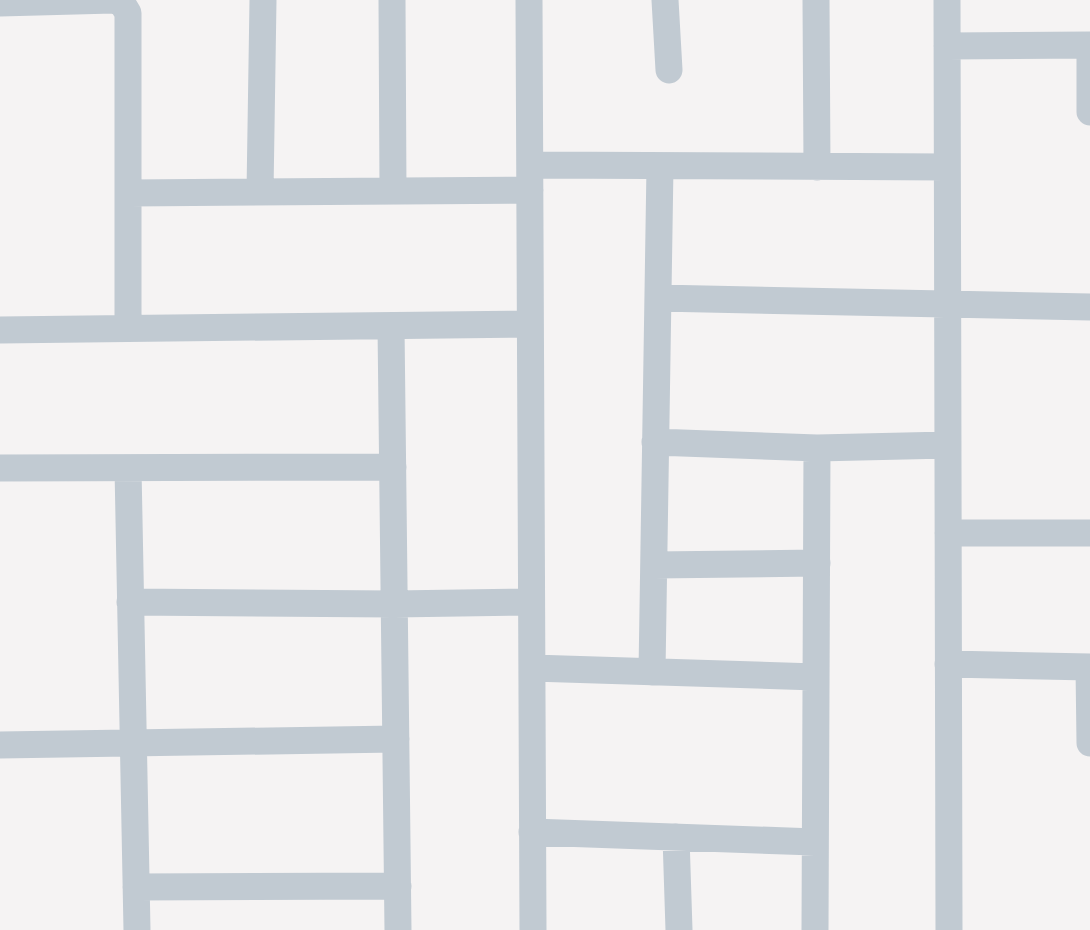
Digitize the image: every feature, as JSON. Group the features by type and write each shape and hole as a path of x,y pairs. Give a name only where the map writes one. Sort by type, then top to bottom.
{"street":[{"path":"0,3 113,0 122,3 128,13 128,328"},
{"path":"260,192 263,0"},
{"path":"392,0 393,191"},
{"path":"529,0 533,930"},
{"path":"665,0 669,70"},
{"path":"816,0 818,167"},
{"path":"947,0 949,930"},
{"path":"947,46 1090,45 1090,112"},
{"path":"129,193 393,191 660,166 947,167"},
{"path":"652,672 660,166"},
{"path":"658,298 1090,308"},
{"path":"0,330 530,324"},
{"path":"391,326 398,930"},
{"path":"655,442 817,448 948,445"},
{"path":"815,930 817,448"},
{"path":"0,468 393,467"},
{"path":"128,468 137,930"},
{"path":"948,533 1090,532"},
{"path":"654,565 817,563"},
{"path":"130,602 394,604 531,602"},
{"path":"948,664 1090,667 1090,743"},
{"path":"532,668 816,677"},
{"path":"0,745 396,739"},
{"path":"532,832 815,842"},
{"path":"676,837 679,930"},
{"path":"136,887 398,886"}]}
